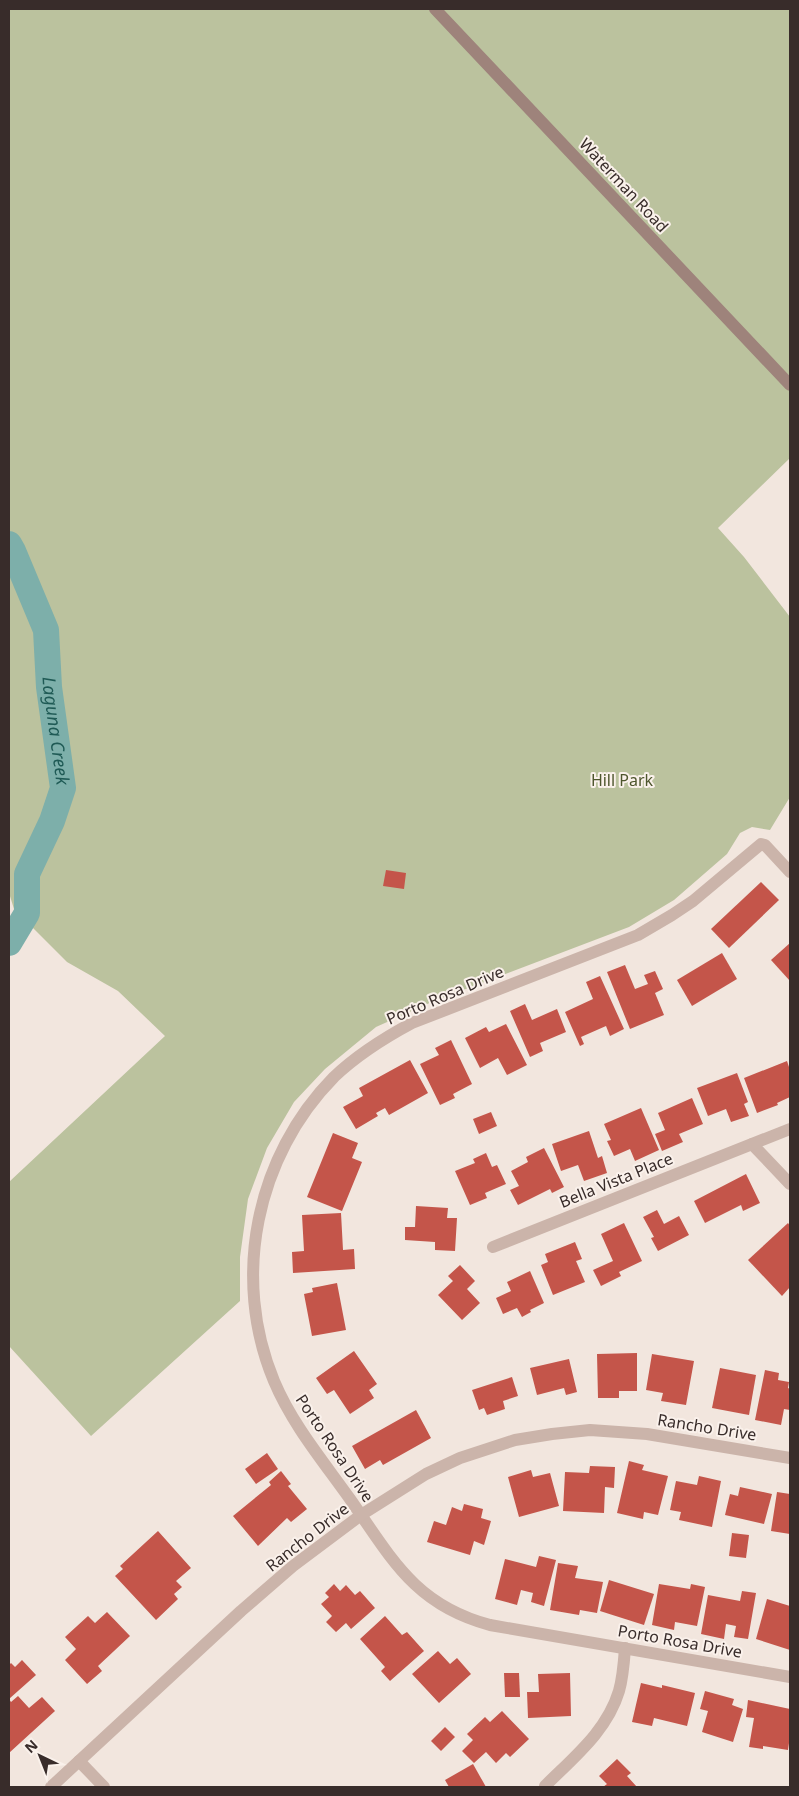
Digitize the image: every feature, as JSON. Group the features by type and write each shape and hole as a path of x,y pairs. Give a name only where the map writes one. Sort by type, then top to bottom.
{"main road":[{"name":"Waterman Road","path":"435,9 790,384"}],"street":[{"name":"Porto Rosa Drive","path":"790,872 765,845 761,844 694,901 638,935 412,1023 378,1042 347,1065 333,1078 308,1108 287,1140 271,1175 256,1231 252,1279 257,1327 270,1370 292,1416 395,1563 417,1588 437,1603 459,1615 490,1625 790,1677"},
{"name":"Bella Vista Place","path":"493,1247 790,1129"},
{"path":"752,1144 790,1184"},
{"name":"Rancho Drive","path":"51,1787 241,1611 293,1566 361,1515 426,1474 460,1458 515,1440 590,1430 628,1432 790,1458"},
{"path":"546,1786 584,1747 605,1722 618,1692 625,1648"},
{"path":"79,1761 104,1787"}],"green space":[{"name":"Hill Park","path":"9,9 790,9 790,458 718,528 744,557 790,617 790,797 770,830 752,827 740,833 727,854 674,900 629,927 434,1001 376,1027 325,1069 294,1102 267,1148 248,1199 240,1257 240,1301 91,1436 9,1346 9,1182 165,1036 118,991 67,962 14,909 9,893"}],"building":[{"path":"386,870 406,873 404,889 383,886"},
{"path":"761,882 779,900 729,948 711,929"},
{"path":"790,943 790,981 771,960"},
{"path":"722,953 737,979 692,1006 677,980"},
{"path":"625,965 635,989 648,984 644,975 655,971 663,989 655,993 664,1015 630,1029 607,972"},
{"path":"600,976 624,1029 610,1036 606,1026 581,1037 584,1044 580,1046 565,1012 593,999 586,982"},
{"path":"525,1004 532,1020 557,1009 566,1032 540,1043 543,1051 530,1057 510,1011"},
{"path":"506,1024 527,1065 507,1075 498,1058 480,1068 465,1038 486,1027 489,1032"},
{"path":"451,1040 472,1084 453,1094 455,1098 440,1105 420,1064 439,1055 435,1048"},
{"path":"410,1060 428,1093 389,1115 385,1108 376,1113 378,1116 356,1129 343,1107 363,1096 359,1088"},
{"path":"787,1061 790,1070 790,1097 777,1103 778,1105 757,1113 744,1078"},
{"path":"737,1073 748,1102 744,1104 749,1116 731,1122 726,1109 708,1116 697,1088"},
{"path":"692,1098 703,1124 679,1134 683,1142 662,1151 655,1134 665,1130 658,1113"},
{"path":"641,1108 659,1150 635,1161 630,1149 614,1156 607,1141 611,1140 604,1124"},
{"path":"491,1112 497,1126 479,1134 473,1119"},
{"path":"589,1131 598,1158 602,1156 607,1173 584,1181 578,1165 561,1171 552,1144"},
{"path":"333,1133 358,1143 352,1158 362,1162 342,1211 307,1197"},
{"path":"544,1148 564,1187 552,1193 550,1189 518,1205 510,1190 519,1186 511,1171 528,1162 526,1157"},
{"path":"486,1153 492,1167 497,1165 506,1184 485,1193 487,1198 470,1205 455,1171 475,1163 473,1159"},
{"path":"746,1174 760,1203 743,1211 741,1205 705,1223 694,1201"},
{"path":"416,1206 448,1208 447,1218 457,1218 455,1251 435,1250 435,1242 405,1240 405,1227 415,1227"},
{"path":"657,1210 664,1224 679,1216 689,1235 658,1251 651,1238 654,1237 643,1217"},
{"path":"341,1213 343,1250 354,1249 355,1269 293,1273 292,1252 304,1251 302,1215"},
{"path":"624,1223 642,1261 619,1272 621,1276 601,1286 593,1270 613,1261 601,1234"},
{"path":"788,1223 790,1226 790,1287 782,1296 748,1260"},
{"path":"575,1242 582,1259 576,1261 585,1282 553,1295 541,1265 548,1262 545,1254"},
{"path":"460,1265 475,1281 467,1289 480,1303 462,1320 438,1295 453,1281 448,1276"},
{"path":"530,1271 544,1303 530,1310 531,1312 522,1317 517,1308 503,1314 496,1298 511,1291 507,1282"},
{"path":"337,1283 346,1330 312,1336 304,1294 313,1292 312,1288"},
{"path":"354,1351 377,1384 369,1390 374,1398 350,1414 334,1390 327,1394 316,1378"},
{"path":"637,1353 637,1391 619,1391 619,1398 598,1398 597,1354"},
{"path":"652,1354 694,1361 686,1405 661,1401 663,1393 646,1390"},
{"path":"569,1359 577,1392 566,1395 564,1388 537,1395 530,1368"},
{"path":"720,1368 756,1375 749,1415 712,1408"},
{"path":"765,1370 779,1373 778,1380 789,1382 790,1410 784,1409 781,1425 755,1420"},
{"path":"512,1377 518,1396 503,1401 505,1409 487,1415 484,1408 479,1410 472,1390"},
{"path":"416,1410 431,1438 383,1465 380,1460 365,1469 352,1446"},
{"path":"267,1453 278,1469 256,1484 245,1469"},
{"path":"629,1461 644,1465 642,1470 668,1476 658,1515 644,1512 643,1519 617,1513"},
{"path":"590,1466 615,1467 614,1488 605,1487 604,1513 563,1511 565,1472 589,1473"},
{"path":"531,1470 533,1477 550,1473 559,1506 519,1517 508,1477"},
{"path":"281,1471 291,1484 288,1486 307,1509 291,1522 287,1518 258,1546 233,1516 271,1485 269,1482"},
{"path":"699,1476 721,1481 712,1527 679,1520 681,1512 670,1510 676,1481 697,1485"},
{"path":"740,1487 772,1494 764,1524 725,1515 730,1494 738,1496"},
{"path":"777,1492 790,1494 790,1534 771,1531"},
{"path":"464,1504 483,1509 481,1518 491,1521 484,1545 474,1541 470,1555 427,1542 434,1521 446,1525 452,1507 462,1511"},
{"path":"158,1531 191,1568 176,1581 182,1587 174,1594 178,1599 156,1620 115,1576 123,1569 120,1566"},
{"path":"732,1533 749,1535 746,1558 729,1556"},
{"path":"539,1556 556,1560 544,1606 531,1602 533,1593 521,1590 517,1605 495,1599 505,1559 536,1567"},
{"path":"558,1563 578,1566 575,1578 603,1582 597,1613 580,1610 579,1615 550,1610"},
{"path":"609,1580 654,1594 644,1625 600,1611"},
{"path":"334,1584 340,1591 346,1585 355,1595 360,1591 375,1608 351,1629 346,1623 336,1632 326,1622 332,1616 321,1604 329,1597 325,1593"},
{"path":"659,1584 690,1589 691,1584 705,1587 697,1626 675,1622 674,1630 652,1625"},
{"path":"742,1591 756,1593 748,1639 734,1637 736,1626 726,1624 724,1639 701,1634 708,1595 740,1601"},
{"path":"767,1599 790,1606 790,1650 756,1639"},
{"path":"107,1612 130,1636 98,1666 102,1671 87,1684 65,1660 76,1649 65,1637 88,1616 95,1623"},
{"path":"385,1616 402,1635 407,1632 424,1651 390,1681 381,1671 385,1667 360,1639"},
{"path":"438,1651 450,1664 457,1658 471,1674 439,1703 412,1674"},
{"path":"22,1660 36,1675 9,1699 9,1665 11,1663 15,1667"},
{"path":"504,1673 519,1673 520,1697 505,1697"},
{"path":"570,1673 571,1716 528,1718 527,1692 539,1692 538,1674"},
{"path":"641,1683 662,1688 662,1685 695,1693 687,1726 654,1718 652,1726 632,1722"},
{"path":"705,1691 734,1699 732,1705 743,1709 733,1742 702,1732 708,1711 700,1709"},
{"path":"18,1696 29,1708 42,1697 55,1711 9,1753 9,1699 11,1702"},
{"path":"748,1700 790,1709 788,1750 763,1746 763,1749 749,1747 754,1718 746,1717"},
{"path":"502,1711 529,1739 510,1757 506,1753 496,1763 486,1752 474,1763 462,1751 473,1740 467,1734 485,1717 490,1722"},
{"path":"445,1727 455,1737 441,1751 431,1741"},
{"path":"617,1759 631,1773 627,1776 637,1787 603,1787 607,1784 599,1776"},
{"path":"473,1764 486,1787 449,1787 445,1780"}],"waterway":[{"name":"Laguna Creek","path":"9,544 46,630 49,687 63,788 52,821 27,874 27,913 9,943"}]}
